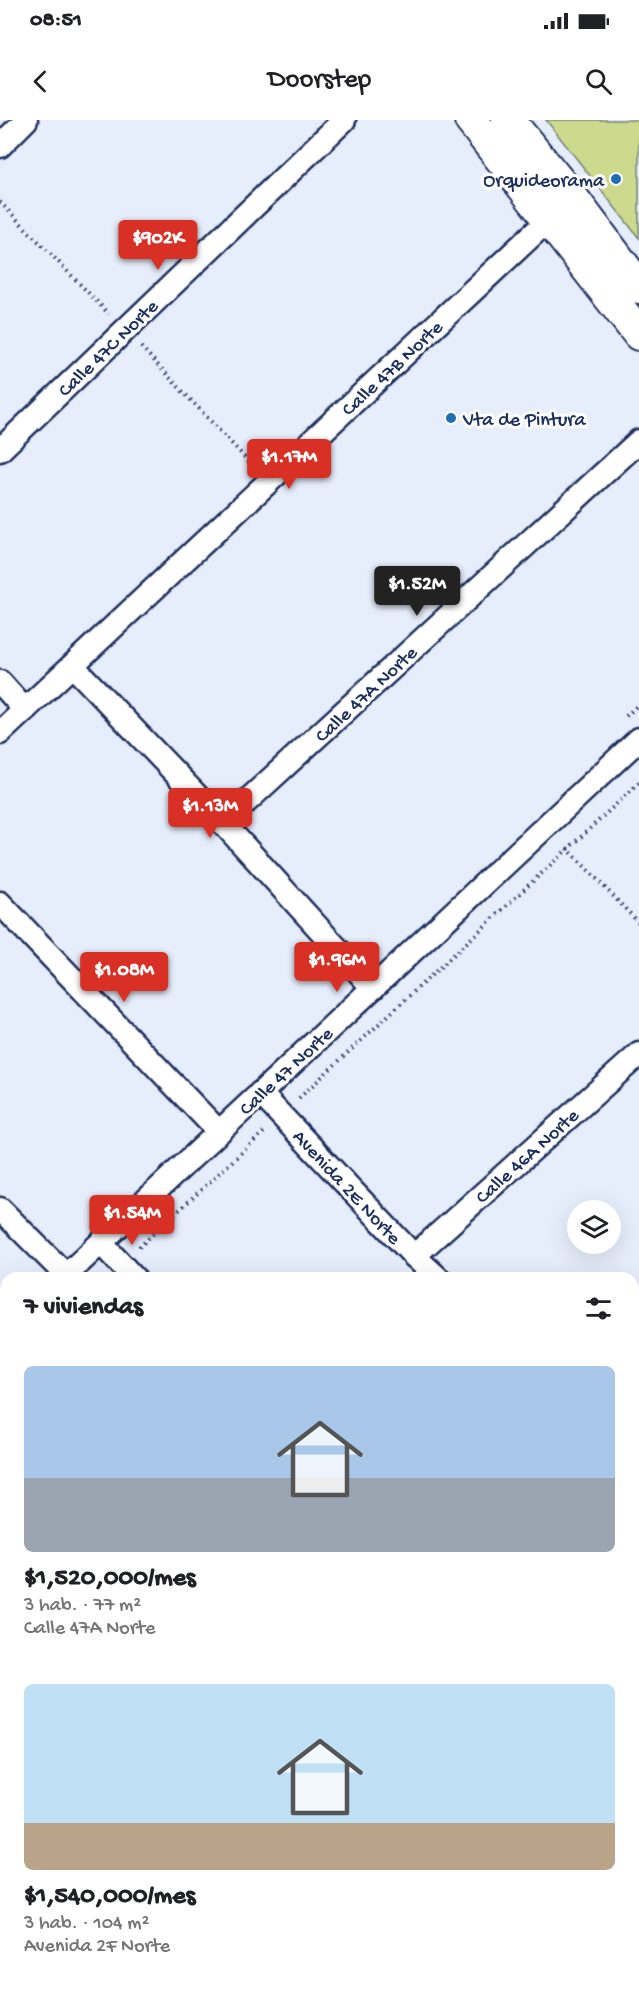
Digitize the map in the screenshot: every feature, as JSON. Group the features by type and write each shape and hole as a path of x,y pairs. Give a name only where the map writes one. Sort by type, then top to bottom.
{"main road":[{"path":"471,120 639,287"},
{"path":"508,120 639,334"}],"street":[{"path":"0,146 26,120"},
{"name":"Calle 47C Norte","path":"0,450 344,120"},
{"name":"Calle 47B Norte","path":"0,733 561,208"},
{"name":"Calle 47A Norte","path":"223,823 639,441"},
{"path":"73,666 223,823 373,988"},
{"path":"0,682 25,710"},
{"name":"Calle 47 Norte","path":"70,1272 639,739"},
{"path":"0,903 219,1132"},
{"name":"Calle 46A Norte","path":"414,1256 639,1054"},
{"name":"Avenida 2E Norte","path":"260,1093 431,1272"},
{"path":"0,1209 60,1272"},
{"path":"101,1243 128,1271"}],"path":[{"path":"297,1101 639,783"},
{"path":"546,826 639,924"},
{"path":"128,1271 266,1130"}],"green space":[{"name":"Orquideorama","path":"546,120 639,120 639,238"}],"place":[{"name":"Orquideorama","path":"616,179"},
{"name":"Vta de Pintura","path":"451,418"}]}
